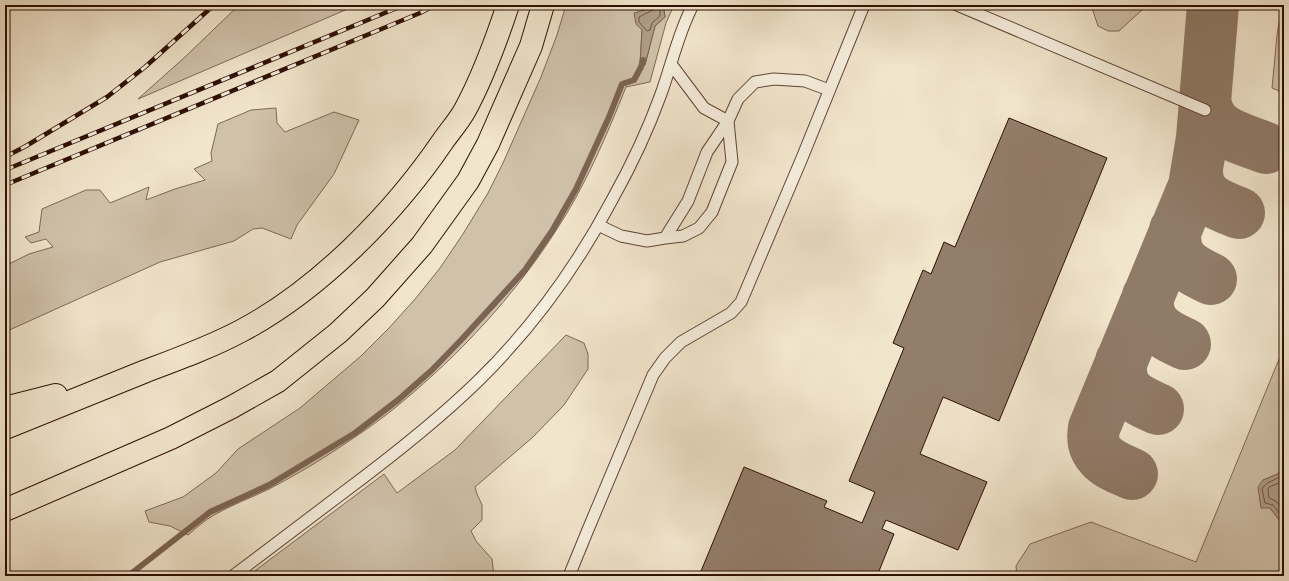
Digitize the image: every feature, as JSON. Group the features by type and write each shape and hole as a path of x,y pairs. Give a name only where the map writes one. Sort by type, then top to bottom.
{"highway":[{"path":"5,428 207,347 242,331 281,306 338,262 388,213 426,167 464,111 487,64 508,5"},
{"path":"5,510 171,438 232,407 278,381 338,333 375,298 422,245 468,181 488,144 531,46 543,5"},
{"path":"5,408 144,372"},
{"path":"5,496 171,438"}],"lane":[{"path":"233,576 425,429 478,381 520,336 576,260 598,225 633,160 661,95 686,18 692,5"},
{"path":"569,576 653,375 665,358 681,342 731,313 741,302 864,5"},
{"path":"957,5 1205,110"},
{"path":"671,64 704,108 728,121"},
{"path":"665,238 688,201 707,152 728,121 738,99 755,82 774,79 805,81 829,90"},
{"path":"598,225 621,236 647,241 683,236 699,228 712,212 732,162 728,121"}],"shaded area":[{"path":"239,5 357,5 138,99 185,57"},
{"path":"566,5 653,5 636,24 642,30 640,64 645,65 655,26 665,17 663,5 674,5 666,23 650,82 626,87 603,143 576,197 555,232 522,279 485,323 424,384 385,416 323,458 269,489 214,515 188,535 170,526 149,522 145,511 183,497 216,473 238,449 300,408 361,356 416,298 440,268 488,193 541,77 557,35"},
{"path":"1093,5 1144,5 1143,9 1119,31 1108,31 1098,26 1093,11"},
{"path":"1282,5 1284,5 1284,93 1272,88 1277,35"},
{"path":"276,108 277,123 285,132 334,112 359,120 334,174 297,225 291,239 262,228 253,229 234,241 160,262 5,332 5,266 29,254 53,247 46,239 31,243 25,237 39,232 42,209 86,190 100,190 110,203 149,187 146,200 205,180 194,169 212,161 211,153 218,124 251,110"},
{"path":"566,335 584,343 588,354 588,369 564,405 533,437 475,487 482,505 482,520 471,531 476,541 492,559 494,576 248,576 384,474 397,493 455,450"},
{"path":"1284,347 1284,462 1278,474 1263,480 1270,508 1283,525 1280,535 1284,538 1284,576 1017,576 1016,566 1030,544 1091,522 1196,562"}],"water":[{"path":"653,5 663,5 665,17 655,26 645,65 641,67 642,30 636,24 634,13 648,9"},
{"path":"1284,462 1284,538 1280,535 1283,525 1270,508 1261,508 1258,487 1263,480 1278,474"}],"building":[{"path":"1009,118 1107,158 999,421 943,397 920,454 987,482 958,550 886,520 882,529 894,534 877,576 699,576 744,467 827,501 824,507 862,523 875,492 849,481 904,348 893,343 923,270 931,274 944,242 955,247"}],"waterway":[{"path":"128,576 210,512 269,485 355,433 398,400 432,370 525,270 552,231 576,189 609,117 622,84 634,80 643,60"}],"taxiway":[{"path":"1132,474 1109,463 1098,452 1093,438 1094,428 1194,186 1202,138 1213,5"},
{"path":"1205,99 1207,110 1218,127 1236,137 1266,148"},
{"path":"1197,172 1198,181 1201,188 1210,199 1239,213"},
{"path":"1175,230 1175,240 1179,256 1188,266 1211,279"},
{"path":"1148,296 1148,306 1152,321 1162,332 1185,344"},
{"path":"1121,361 1122,380 1129,392 1141,401 1158,409"}],"railway":[{"path":"5,157 107,97 145,67 214,5"},
{"path":"5,170 404,5"},
{"path":"5,185 420,13 435,5"}]}
